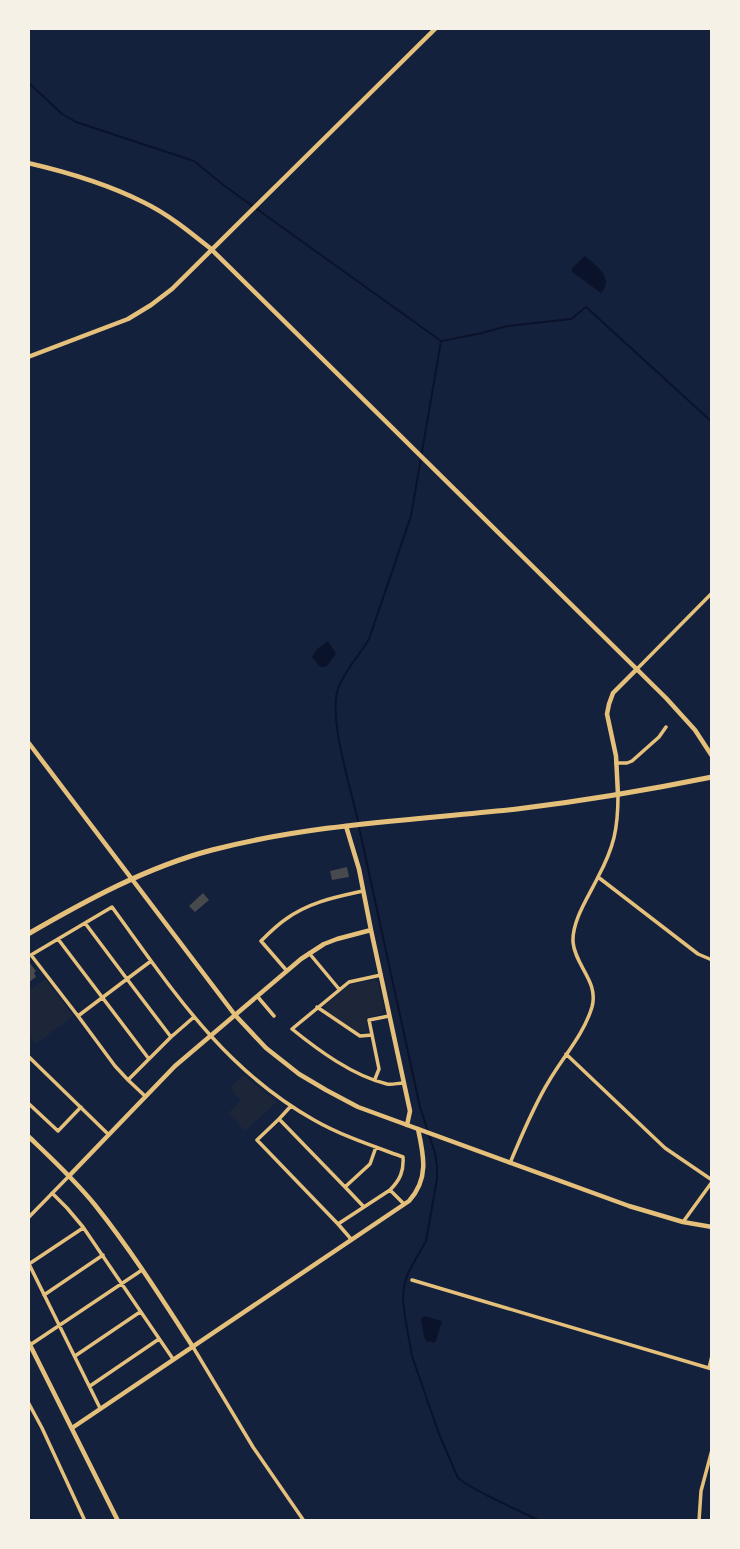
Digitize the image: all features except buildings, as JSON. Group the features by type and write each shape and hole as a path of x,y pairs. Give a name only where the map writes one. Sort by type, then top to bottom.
{"main road":[{"path":"28,934 131,880 209,851 276,836 346,825 519,808 618,795 712,777"}],"street":[{"path":"28,357 128,319 172,289 436,28"},
{"path":"28,163 77,177 144,202 173,219 211,249 636,669 695,730 712,756"},
{"path":"510,1163 533,1110 586,1023 593,1003 591,982 575,949 573,937 578,920 608,857 617,827 616,763 608,725 609,704 613,693 712,593"},
{"path":"616,763 632,761 659,737 666,727"},
{"path":"28,742 235,1015 266,1048 312,1083 358,1107 629,1206 683,1222 712,1227"},
{"path":"346,825 411,1113 407,1125"},
{"path":"598,877 698,954 712,960"},
{"path":"287,971 261,941 286,919 308,906 363,891"},
{"path":"145,1096 115,1066 32,956 112,907 209,1036 248,1073 315,1121 345,1136 403,1157 401,1176 390,1190 338,1224"},
{"path":"85,923 171,1037"},
{"path":"28,1218 145,1096 209,1036 309,953 337,939 371,930"},
{"path":"58,939 149,1059"},
{"path":"309,953 340,989"},
{"path":"78,1016 152,961"},
{"path":"381,975 349,982 292,1029 334,1060 390,1085 403,1083"},
{"path":"257,996 274,1016"},
{"path":"317,1007 360,1036 372,1035"},
{"path":"375,1079 379,1069 369,1020 389,1016"},
{"path":"128,1080 194,1017"},
{"path":"566,1054 665,1148 712,1181 683,1222"},
{"path":"28,1056 108,1134"},
{"path":"28,1103 58,1131 81,1107"},
{"path":"291,1106 257,1140 352,1240"},
{"path":"279,1119 364,1207"},
{"path":"72,1428 405,1205 415,1194 424,1170 418,1129"},
{"path":"28,1136 69,1176 116,1231 193,1347 253,1447 304,1521"},
{"path":"345,1187 370,1164 376,1147"},
{"path":"390,1190 405,1205"},
{"path":"52,1193 83,1227 173,1359"},
{"path":"83,1227 29,1263 100,1408"},
{"path":"44,1295 103,1255"},
{"path":"118,1521 29,1343 142,1270"},
{"path":"412,1280 710,1369 712,1356"},
{"path":"75,1356 140,1311"},
{"path":"90,1386 159,1339"},
{"path":"28,1402 85,1521"},
{"path":"699,1521 701,1490 712,1450"}],"shaded area":[{"path":"585,256 605,277 605,287 601,293 572,272 572,268"},
{"path":"328,641 336,654 326,667 320,667 312,657 317,649"},
{"path":"45,979 73,1016 36,1044 28,1035 28,985 32,989"},
{"path":"374,980 378,982 384,1010 381,1014 366,1018 366,1032 358,1032 326,1011 325,1005 351,984"},
{"path":"243,1075 277,1102 245,1131 228,1113 241,1101 230,1088"},
{"path":"424,1316 442,1321 436,1341 432,1343 427,1342 424,1337 421,1319"}],"waterway":[{"path":"28,82 62,114 76,122 194,161 226,187 441,341 411,516 369,639 338,689 338,735 358,821"},
{"path":"442,341 507,326 571,319 586,307 712,422"},
{"path":"359,827 420,1107 437,1166 426,1241 408,1273 404,1286 405,1317 412,1356 439,1434 458,1478 540,1521"}]}
